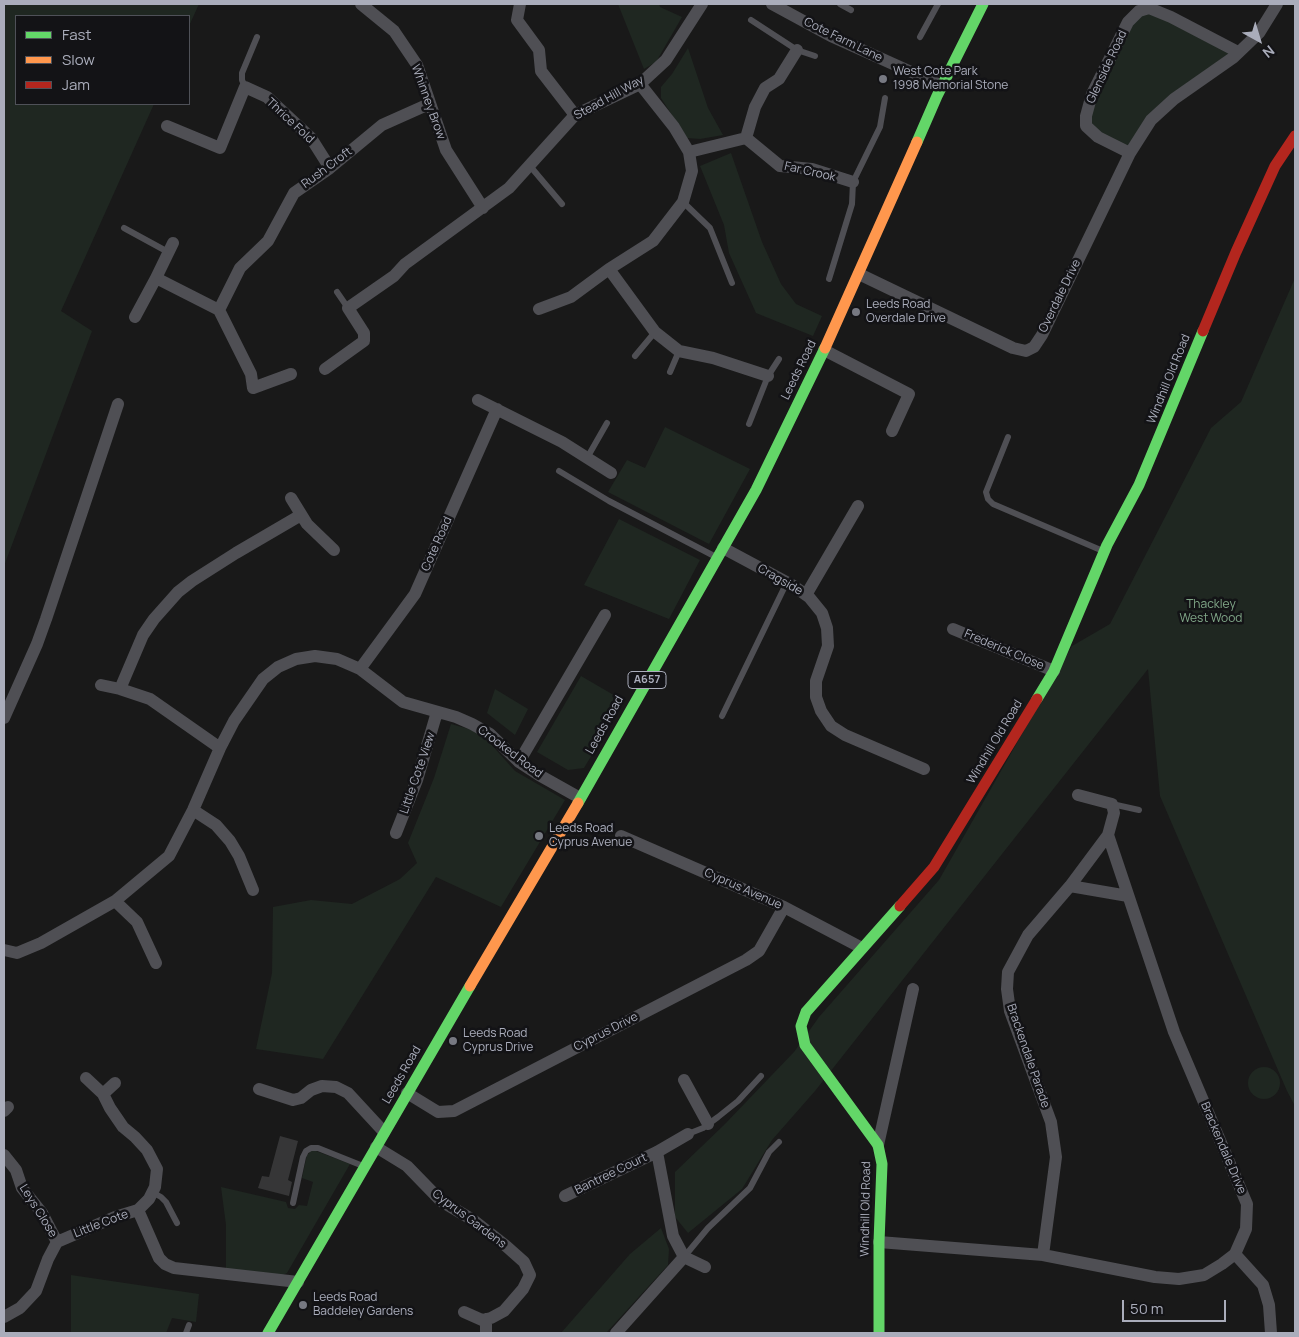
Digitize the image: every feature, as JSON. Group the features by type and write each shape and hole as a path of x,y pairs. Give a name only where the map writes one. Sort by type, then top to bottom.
{"main road":[{"name":"Leeds Road","path":"268,1333 580,798 756,490 859,274 942,86 983,4"},
{"name":"Windhill Old Road","path":"879,1333 879,1242 882,1164 878,1145 805,1045 801,1026 806,1012 934,867 1054,671 1104,552 1139,486 1236,252 1275,166 1295,136"}],"street":[{"name":"Whinney Brow","path":"362,4 394,31 417,65 446,150 483,208"},
{"path":"520,4 517,20 538,50 541,71 575,115"},
{"name":"Stead Hill Way","path":"348,308 394,276 405,264 509,188 575,115 640,84 666,60 702,4"},
{"name":"Cote Farm Lane","path":"772,4 831,36 942,86"},
{"path":"1130,152 1152,120 1174,99 1238,52 1259,33 1276,4"},
{"name":"Glenside Road","path":"1130,152 1098,137 1086,126 1086,116 1092,94 1128,22 1139,11 1148,8 1170,17 1238,52"},
{"path":"690,152 746,138 755,107 765,88 779,79 797,50"},
{"path":"539,310 571,297 609,269 653,241 683,202 692,171 690,152 674,127 640,84"},
{"path":"168,126 220,148 245,87"},
{"name":"Thrice Fold","path":"245,87 267,97 311,138 330,168"},
{"name":"Rush Croft","path":"219,310 240,268 268,241 294,193 330,168 382,125 430,104"},
{"name":"Far Crook","path":"746,138 780,166 812,169 853,182"},
{"name":"Overdale Drive","path":"859,274 1013,348 1026,351 1034,347 1042,335 1130,152"},
{"path":"135,317 171,248"},
{"path":"609,269 655,332 679,351 713,358 768,376"},
{"path":"156,278 219,310 251,374 253,388 292,374"},
{"path":"325,369 364,341 364,333 348,308"},
{"path":"824,350 909,394 892,431"},
{"path":"478,400 562,442 611,472"},
{"path":"4,718 37,644 118,404"},
{"name":"Cote Road","path":"360,669 415,594 497,409"},
{"path":"291,498 318,536 334,550"},
{"path":"806,595 858,506"},
{"path":"120,689 126,671 143,635 154,619 178,592 214,567 301,514"},
{"name":"Cragside","path":"720,553 786,582 806,595 822,613 827,628 828,646 816,681 816,697 821,711 832,726 845,735 924,769"},
{"path":"519,762 605,615"},
{"name":"Frederick Close","path":"953,629 1054,671"},
{"name":"Crooked Road","path":"4,950 17,953 26,951 115,901 168,856 193,810 234,721 257,686 278,667 296,659 315,656 337,659 360,669 403,702 456,717 490,734 519,762 539,776 580,798"},
{"path":"101,685 142,695 158,703 191,729 220,748"},
{"name":"Little Cote View","path":"396,833 418,780 437,712"},
{"path":"1078,795 1112,804"},
{"name":"Brackendale Parade","path":"1043,1255 1056,1158 1051,1122 1010,1011 1007,989 1008,972 1028,935 1070,886 1108,835 1114,813 1112,804"},
{"path":"193,810 216,825 230,841 240,856 253,890"},
{"name":"Brackendale Drive","path":"1108,835 1174,1032 1247,1204 1246,1229 1235,1254"},
{"name":"Cyprus Avenue","path":"621,836 784,907 862,948"},
{"path":"1070,886 1128,896"},
{"path":"115,901 137,922 156,964"},
{"name":"Cyprus Drive","path":"407,1093 438,1112 454,1111 746,960 759,951 784,907"},
{"path":"878,1145 913,989"},
{"name":"Little Cote","path":"4,1317 20,1308 36,1291 48,1259 57,1242 115,1216 138,1210 148,1200 155,1186 157,1170 147,1150 136,1137 124,1128 102,1094 86,1078"},
{"path":"684,1080 708,1124"},
{"path":"102,1094 115,1083"},
{"path":"259,1089 294,1100 322,1086 336,1087 348,1093 384,1132"},
{"name":"Bantree Court","path":"565,1196 657,1152 688,1134"},
{"name":"Cyprus Gardens","path":"376,1147 407,1166 441,1201 473,1220 524,1262 530,1275 523,1289 504,1311 486,1319"},
{"name":"Bantree Court","path":"657,1152 673,1236 684,1257"},
{"name":"Leys Close","path":"4,1155 16,1170 22,1188 42,1214 57,1242"},
{"path":"138,1210 159,1258 165,1264 174,1268 298,1282"},
{"path":"879,1242 1043,1255 1155,1277 1180,1279 1204,1275 1235,1254 1263,1285 1269,1305 1271,1333"},
{"path":"616,1333 684,1257 705,1267"},
{"path":"464,1312 482,1320 486,1319 486,1333"}],"lane":[{"path":"840,4 851,10"},
{"path":"920,38 938,4"},
{"path":"750,20 797,50 815,56"},
{"path":"245,87 242,73 257,37"},
{"name":"Far Crook","path":"829,280 852,204 853,182 880,127 885,98"},
{"path":"530,166 562,204"},
{"path":"683,202 710,228 732,283"},
{"path":"124,228 171,248"},
{"path":"337,292 348,308"},
{"path":"635,356 655,332"},
{"path":"670,372 679,351"},
{"path":"749,424 768,376 779,359"},
{"path":"587,458 607,423"},
{"path":"1008,437 986,492 988,499 993,504 1104,552"},
{"path":"559,471 609,501 720,553"},
{"path":"722,716 786,582"},
{"path":"1112,804 1139,810"},
{"path":"688,1134 703,1128 738,1101 761,1076"},
{"path":"684,1257 708,1228 750,1188 768,1152 779,1142"},
{"path":"293,1203 303,1157 311,1148 318,1148 365,1166"},
{"path":"152,1192 166,1202 177,1222"},
{"path":"186,1333 189,1325"}],"green space":[{"path":"4,4 199,4 190,24 190,15 15,15 15,105 154,105 61,311 92,331 4,566"},
{"path":"618,4 659,4 660,7 682,17 656,62 644,69"},
{"path":"1149,8 1238,52 1173,99 1130,153 1086,126 1092,94 1128,22"},
{"path":"688,48 708,108 723,135 700,139 687,138 661,98 661,87 672,74"},
{"path":"731,153 762,242 781,284 796,304 822,316 813,336 756,313 729,253 724,225 700,166"},
{"name":"Thackley West Wood","path":"1295,278 1295,1106 1160,796 1148,669 815,1091 772,1140 742,1189 688,1233 675,1217 675,1172 724,1125 794,1052 819,1017 939,880 1072,646 1110,624 1211,428 1241,402"},
{"path":"665,427 750,469 709,544 608,492 627,460 645,468"},
{"path":"619,519 700,560 669,619 584,585"},
{"path":"581,676 624,701 584,768 568,770 537,752"},
{"path":"495,689 528,709 515,735 487,713"},
{"path":"451,724 480,732 515,771 565,800 501,907 436,877 323,1059 256,1049 272,973 273,907 311,900 352,904 400,879 417,863 408,843 434,778"},
{"path":"1264,1067 1270,1068 1275,1072 1279,1077 1279,1089 1275,1094 1270,1098 1264,1099 1258,1098 1253,1094 1249,1089 1248,1083 1249,1077 1253,1072 1258,1068"},
{"path":"311,1151 316,1151 350,1164 287,1273 278,1277 226,1270 226,1225 221,1187 286,1202 288,1208 295,1209 299,1205 307,1206 313,1182 302,1178 307,1155"},
{"path":"661,1228 669,1249 668,1265 606,1333 561,1333 630,1254"},
{"path":"71,1275 199,1294 196,1322 172,1318 166,1333 71,1333"}],"building":[{"path":"280,1136 298,1141 288,1180 292,1182 289,1196 258,1188 262,1176 269,1177"}],"traffic: fast":[{"path":"917,142 937,96 983,4"},
{"path":"1037,699 1054,671 1107,545 1139,485 1203,331"},
{"path":"578,803 756,490 825,348"},
{"path":"879,1333 879,1242 882,1164 878,1145 805,1045 801,1026 806,1012 900,906"},
{"path":"268,1333 470,986"}],"traffic: slow":[{"path":"825,348 917,142"},
{"path":"470,986 578,803"}],"traffic: jam":[{"path":"1203,331 1275,166 1295,136"},
{"path":"900,906 934,867 1037,699"}],"place":[{"name":"West Cote Park 1998 Memorial Stone","path":"883,79"},
{"name":"Leeds Road Overdale Drive","path":"856,312"},
{"name":"Leeds Road Cyprus Avenue","path":"539,836"},
{"name":"Leeds Road Cyprus Drive","path":"453,1041"},
{"name":"Leeds Road Baddeley Gardens","path":"303,1305"}]}
